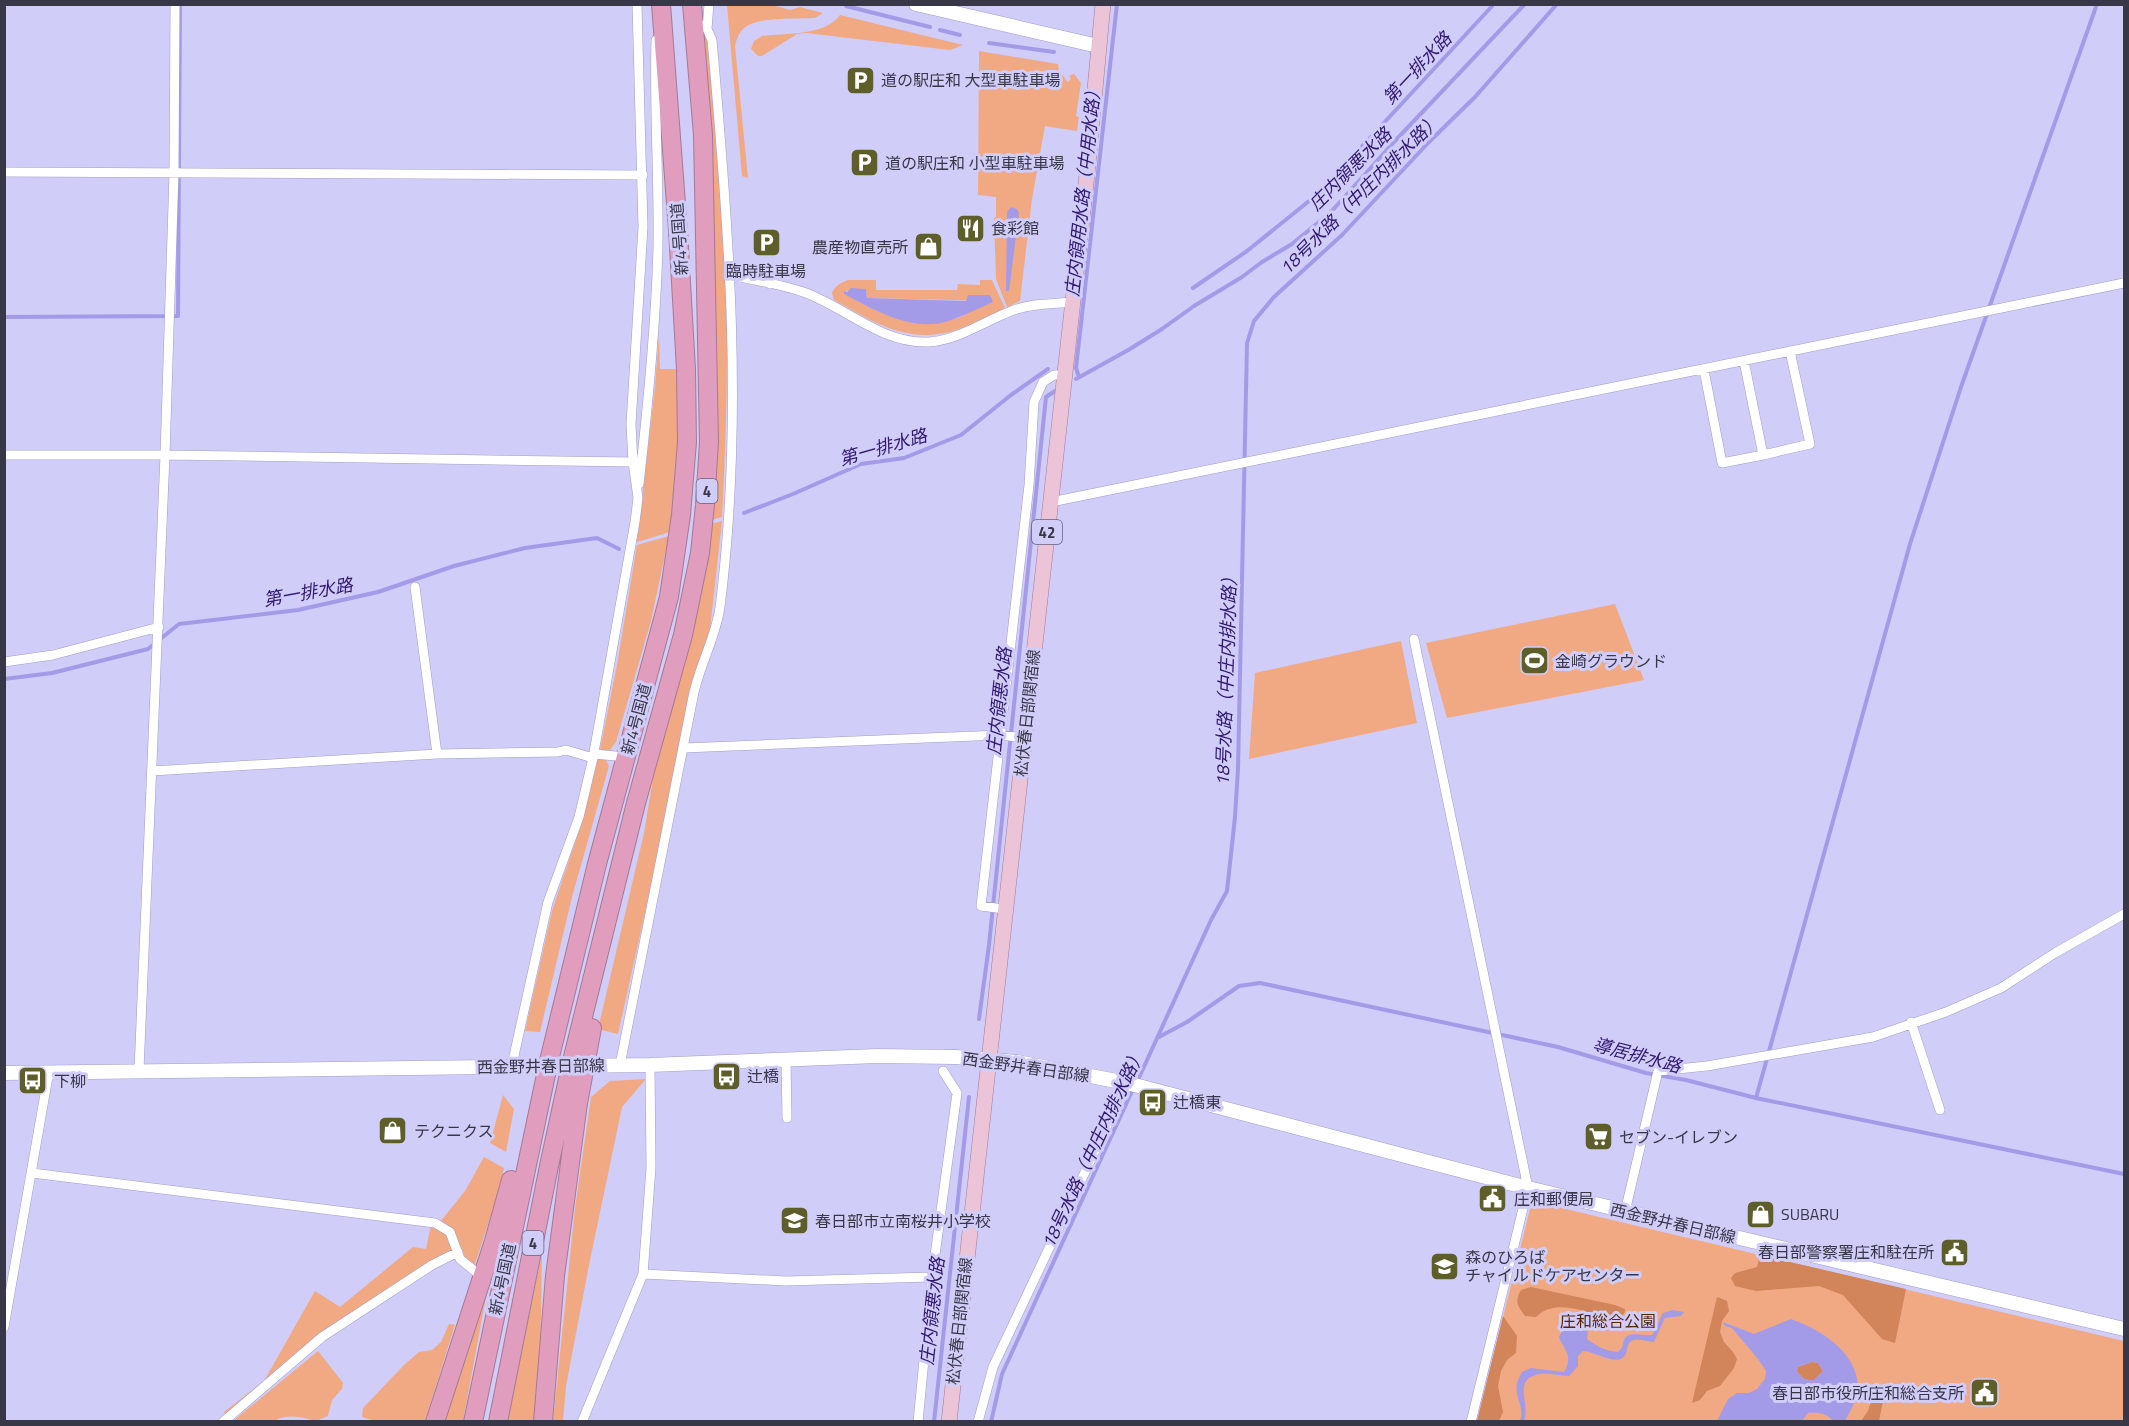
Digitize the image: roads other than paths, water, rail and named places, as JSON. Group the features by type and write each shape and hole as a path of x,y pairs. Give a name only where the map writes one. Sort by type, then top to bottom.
{"highway":[{"name":"新4号国道","path":"472,1422 548,1065 669,597 681,515 687,442 683,301 660,4"},
{"name":"新4号国道","path":"498,1422 549,1166 578,1065 639,826 645,771 675,667 700,553 709,442 703,135 697,18"},
{"name":"4","path":"435,1422 506,1199 528,1104 548,1065"},
{"path":"543,1422 555,1276 578,1103 578,1065"}],"main road":[{"path":"916,4 1098,46"},
{"name":"松伏春日部関宿線","path":"949,1422 988,1059 1001,909 1051,502 1103,4"},
{"name":"西金野井春日部線","path":"4,1073 650,1065 877,1056 988,1059 1075,1072 1127,1083 1625,1212 2124,1329"}],"street":[{"path":"139,1070 165,455 174,173 175,4"},
{"path":"638,4 643,227 631,424 638,498"},
{"path":"512,1065 548,903 579,817 593,756 638,498 649,402 655,314 658,187 655,63 660,4"},
{"path":"620,1065 694,694 720,610 731,489 734,418 725,183 712,40 697,18 709,4"},
{"path":"4,172 643,175"},
{"path":"770,284 771,271"},
{"path":"730,275 806,293 881,333 899,339 927,342 946,339 1015,310 1030,306 1073,302"},
{"path":"1051,502 2124,283"},
{"path":"1704,369 1722,463 1762,455 1810,444 1790,351"},
{"path":"1744,361 1762,455"},
{"path":"1001,909 981,906 1003,735 1029,485 1034,402 1043,382 1054,375 1065,375"},
{"path":"4,455 633,462"},
{"path":"415,586 437,754"},
{"path":"4,662 53,655 159,627"},
{"path":"1414,639 1528,1188 1471,1422"},
{"path":"684,748 1003,735 1021,737"},
{"path":"152,771 437,754 566,750 575,754 626,757"},
{"path":"1625,1212 1658,1071 1707,1066 1873,1037 1911,1022 1946,1012 2001,988 2055,953 2124,914"},
{"path":"1911,1022 1940,1110"},
{"path":"786,1060 787,1118"},
{"path":"582,1422 643,1274 651,1168 650,1065"},
{"path":"4,1327 49,1071"},
{"path":"918,1422 932,1277 957,1093 943,1071"},
{"path":"978,1422 993,1366 1127,1083"},
{"path":"32,1173 435,1222 450,1232 460,1259 482,1277"},
{"path":"223,1422 322,1337 432,1265 458,1252"},
{"path":"643,1274 786,1281 932,1277"}],"waterway":[{"path":"4,317 178,316 180,4"},
{"name":"庄内領用水路（中用水路）","path":"1079,377 1076,368 1117,4"},
{"name":"第一排水路","path":"1193,288 1247,251 1319,193 1494,4"},
{"name":"庄内領悪水路","path":"1076,379 1130,349 1242,277 1292,244 1330,213 1525,4"},
{"name":"18号水路（中庄内排水路）","path":"1137,1082 1211,920 1227,891 1238,769 1247,343 1254,321 1274,297 1342,235 1429,142 1475,97 1557,4"},
{"path":"1756,1098 1910,544 1961,387 2097,4"},
{"path":"846,6 930,27"},
{"path":"940,30 960,35"},
{"path":"989,43 1054,52"},
{"name":"第一排水路","path":"744,513 861,464 904,458 961,435 1048,369"},
{"name":"庄内領悪水路","path":"979,1019 989,945 1046,397 1055,391"},
{"name":"第一排水路","path":"4,679 52,673 148,649 179,624 298,610 378,592 454,566 525,548 597,538 619,549"},
{"name":"導居排水路","path":"1157,1038 1187,1022 1239,986 1260,983 1558,1047 1646,1073 1686,1080 1756,1098 2124,1174"},
{"name":"18号水路（中庄内排水路）","path":"991,1422 1002,1374 1133,1089"},
{"name":"庄内領悪水路","path":"934,1422 969,1097"}],"place":[{"name":"道の駅庄和 大型車駐車場","path":"860,80"},
{"name":"道の駅庄和 小型車駐車場","path":"864,163"},
{"name":"食彩館","path":"970,228"},
{"name":"臨時駐車場","path":"766,243"},
{"name":"農産物直売所","path":"929,247"},
{"name":"金崎グラウンド","path":"1534,661"},
{"name":"辻橋","path":"726,1076"},
{"name":"下柳","path":"33,1081"},
{"name":"辻橋東","path":"1152,1102"},
{"name":"テクニクス","path":"393,1131"},
{"name":"セブン-イレブン","path":"1598,1137"},
{"name":"庄和郵便局","path":"1493,1199"},
{"name":"SUBARU","path":"1760,1214"},
{"name":"春日部市立南桜井小学校","path":"794,1221"},
{"name":"春日部警察署庄和駐在所","path":"1955,1252"},
{"name":"森のひろば チャイルドケアセンター","path":"1444,1266"},
{"name":"春日部市役所庄和総合支所","path":"1985,1393"}],"park label":[{"name":"庄和総合公園","path":"1608,1321"}]}
